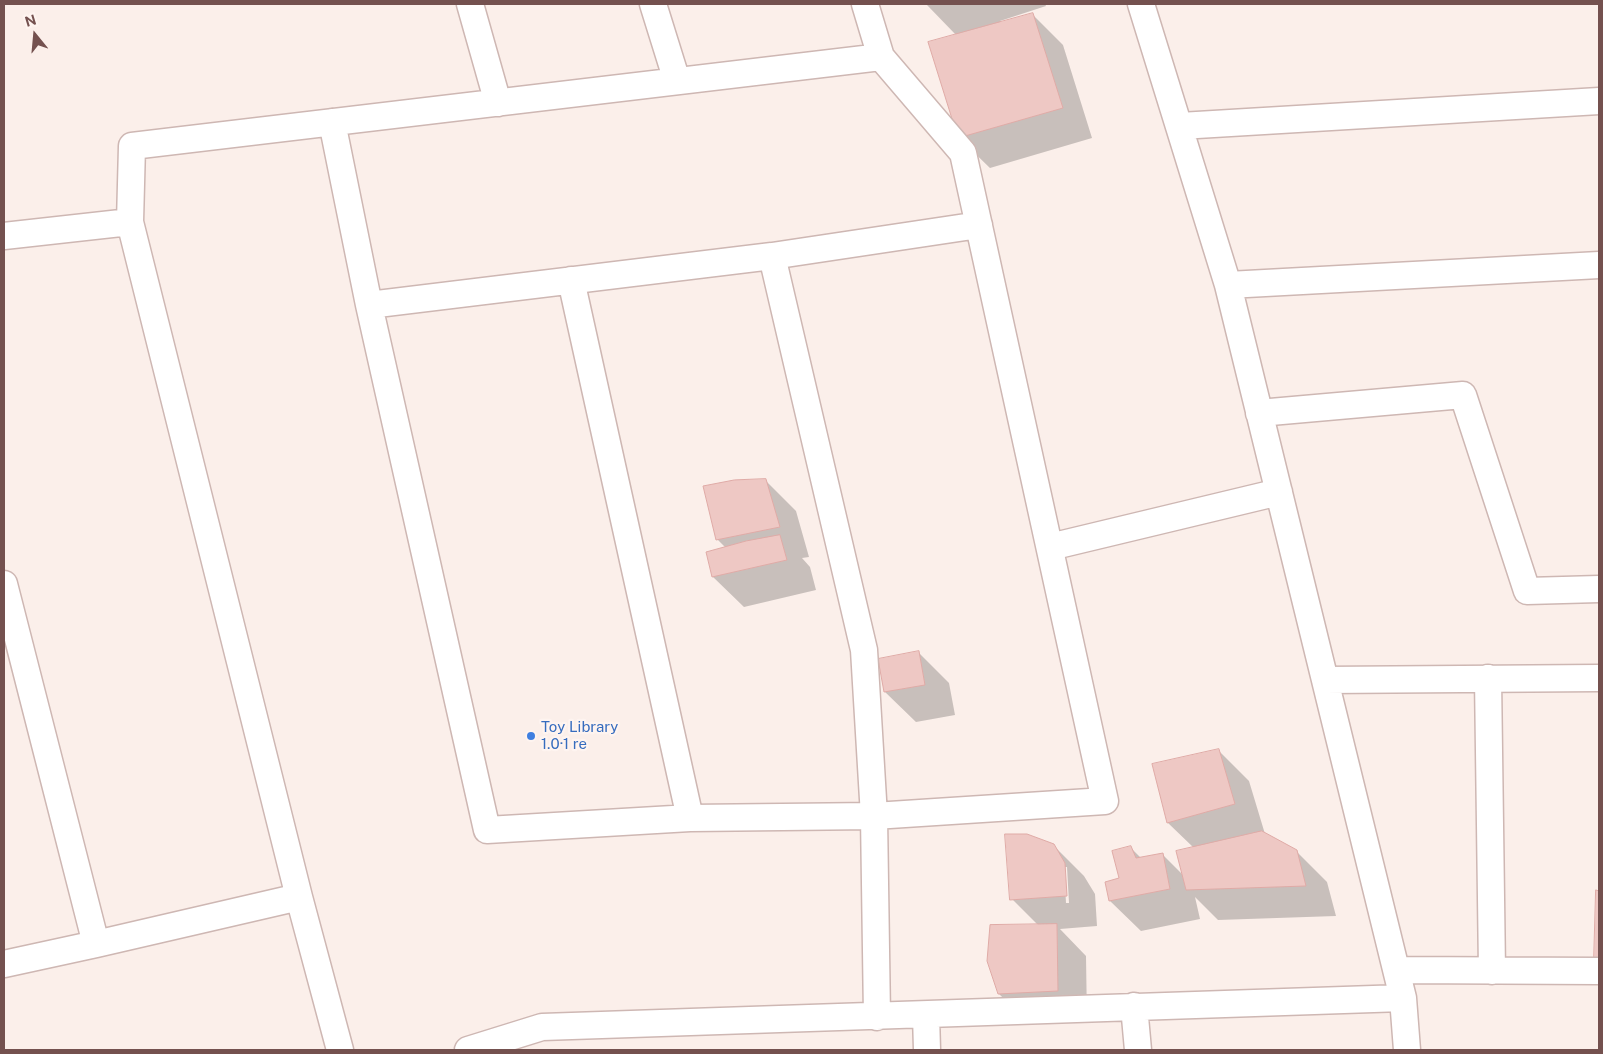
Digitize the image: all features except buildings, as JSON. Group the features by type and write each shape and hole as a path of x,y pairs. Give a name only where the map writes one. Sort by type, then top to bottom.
{"street":[{"path":"470,4 498,103"},
{"path":"653,4 677,81"},
{"path":"332,122 369,305 487,830 690,818 874,816 1105,801 963,154 881,57 865,4"},
{"path":"1141,4 1228,285 1397,970 1403,998 1408,1050"},
{"path":"340,1050 299,897 130,222 132,146 881,57"},
{"path":"1180,126 1599,101"},
{"path":"4,236 130,222"},
{"path":"369,305 772,256 979,225"},
{"path":"772,256 864,650 874,816 878,1017"},
{"path":"1228,285 1599,265"},
{"path":"571,280 690,818"},
{"path":"1259,412 1463,395 1527,591 1599,589"},
{"path":"1050,547 1279,492"},
{"path":"4,584 96,944"},
{"path":"1488,678 1492,970"},
{"path":"1325,680 1599,678"},
{"path":"4,964 299,897"},
{"path":"1397,970 1599,971"},
{"path":"468,1050 542,1027 1403,998"},
{"path":"1134,1006 1138,1050"},
{"path":"926,1015 927,1050"}],"place":[{"name":"Toy Library 1.0·1 re","path":"531,736"}]}
